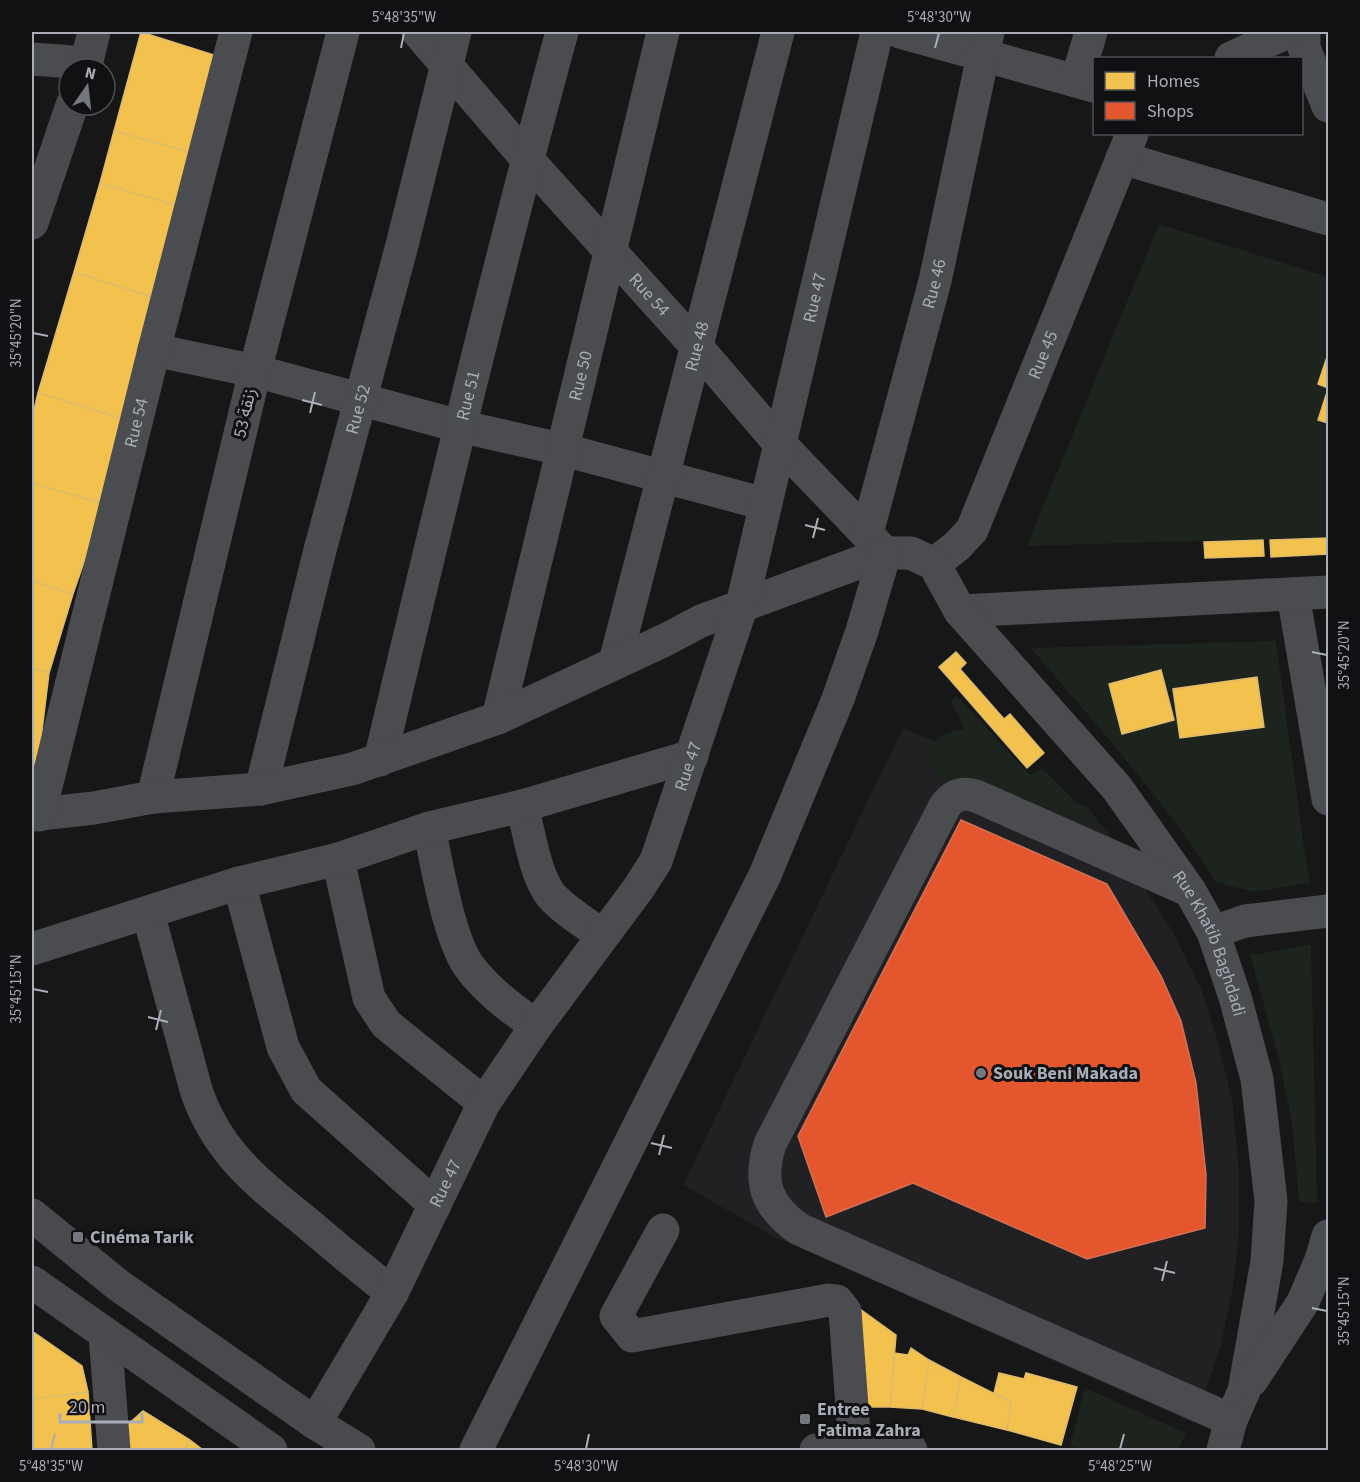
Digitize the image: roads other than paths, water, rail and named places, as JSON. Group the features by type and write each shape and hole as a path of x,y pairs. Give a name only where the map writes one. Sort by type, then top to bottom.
{"main road":[{"path":"88,57 94,32"},
{"path":"32,219 39,177 66,117"},
{"path":"32,1215 118,1285 315,1423 359,1450"},
{"path":"32,1282 271,1450"},
{"path":"816,1450 855,1448 910,1450"}],"street":[{"name":"Rue 54","path":"35,815 236,32"},
{"name":"زنقة 53","path":"153,797 255,370 344,32"},
{"name":"Rue 54","path":"418,32 450,47 527,159 696,346 780,444 876,543"},
{"name":"Rue 51","path":"380,760 459,426 562,32"},
{"name":"Rue 50","path":"498,718 663,32"},
{"name":"Rue 48","path":"615,662 778,32"},
{"name":"Rue 47","path":"315,1423 392,1293 484,1103 536,1026 602,934 638,889 656,861 742,605 877,32"},
{"path":"900,32 986,43 1086,83 1091,32"},
{"path":"1233,57 1288,32"},
{"path":"1304,32 1304,48 1329,106"},
{"name":"Rue 46","path":"476,1450 765,875 838,699 862,632 876,543 986,43"},
{"name":"Rue 52","path":"261,789 360,398 402,245 450,47"},
{"path":"32,59 57,62"},
{"path":"1127,146 1329,219"},
{"name":"Rue 45","path":"934,564 957,546 972,530 1127,146"},
{"path":"154,350 255,370 459,426 561,449 765,504"},
{"path":"35,815 94,808 153,797 261,789 352,769 498,718 702,621 876,543 934,564"},
{"name":"Rue Khatib Baghdadi","path":"934,564 960,612 1117,788 1190,891 1213,932 1235,997 1257,1079 1271,1201 1267,1261 1233,1421"},
{"path":"960,612 1329,592"},
{"path":"1293,594 1329,799"},
{"path":"32,949 239,883 338,859 429,828 522,806 692,756"},
{"path":"1190,891 976,796 962,794 955,796 945,806 770,1144 765,1163 765,1183 771,1202 783,1218 799,1229 1233,1421 1303,1302 1329,1236"},
{"path":"522,806 537,865 548,892 576,917 602,934"},
{"path":"429,828 453,932 469,967 503,1003 536,1026"},
{"path":"338,859 369,998 386,1024 484,1103"},
{"path":"239,883 283,1047 306,1090 435,1204"},
{"path":"1213,932 1245,921 1329,911"},
{"path":"148,913 197,1093 221,1142 257,1182 392,1293"},
{"path":"663,1230 616,1316 632,1336 829,1300 837,1301 844,1311 855,1448"},
{"path":"105,1335 114,1450"}],"place":[{"name":"Souk Beni Makada","path":"981,1073"},
{"name":"Cinéma Tarik","path":"78,1237"},
{"name":"Entree Fatima Zahra","path":"805,1419"}]}
